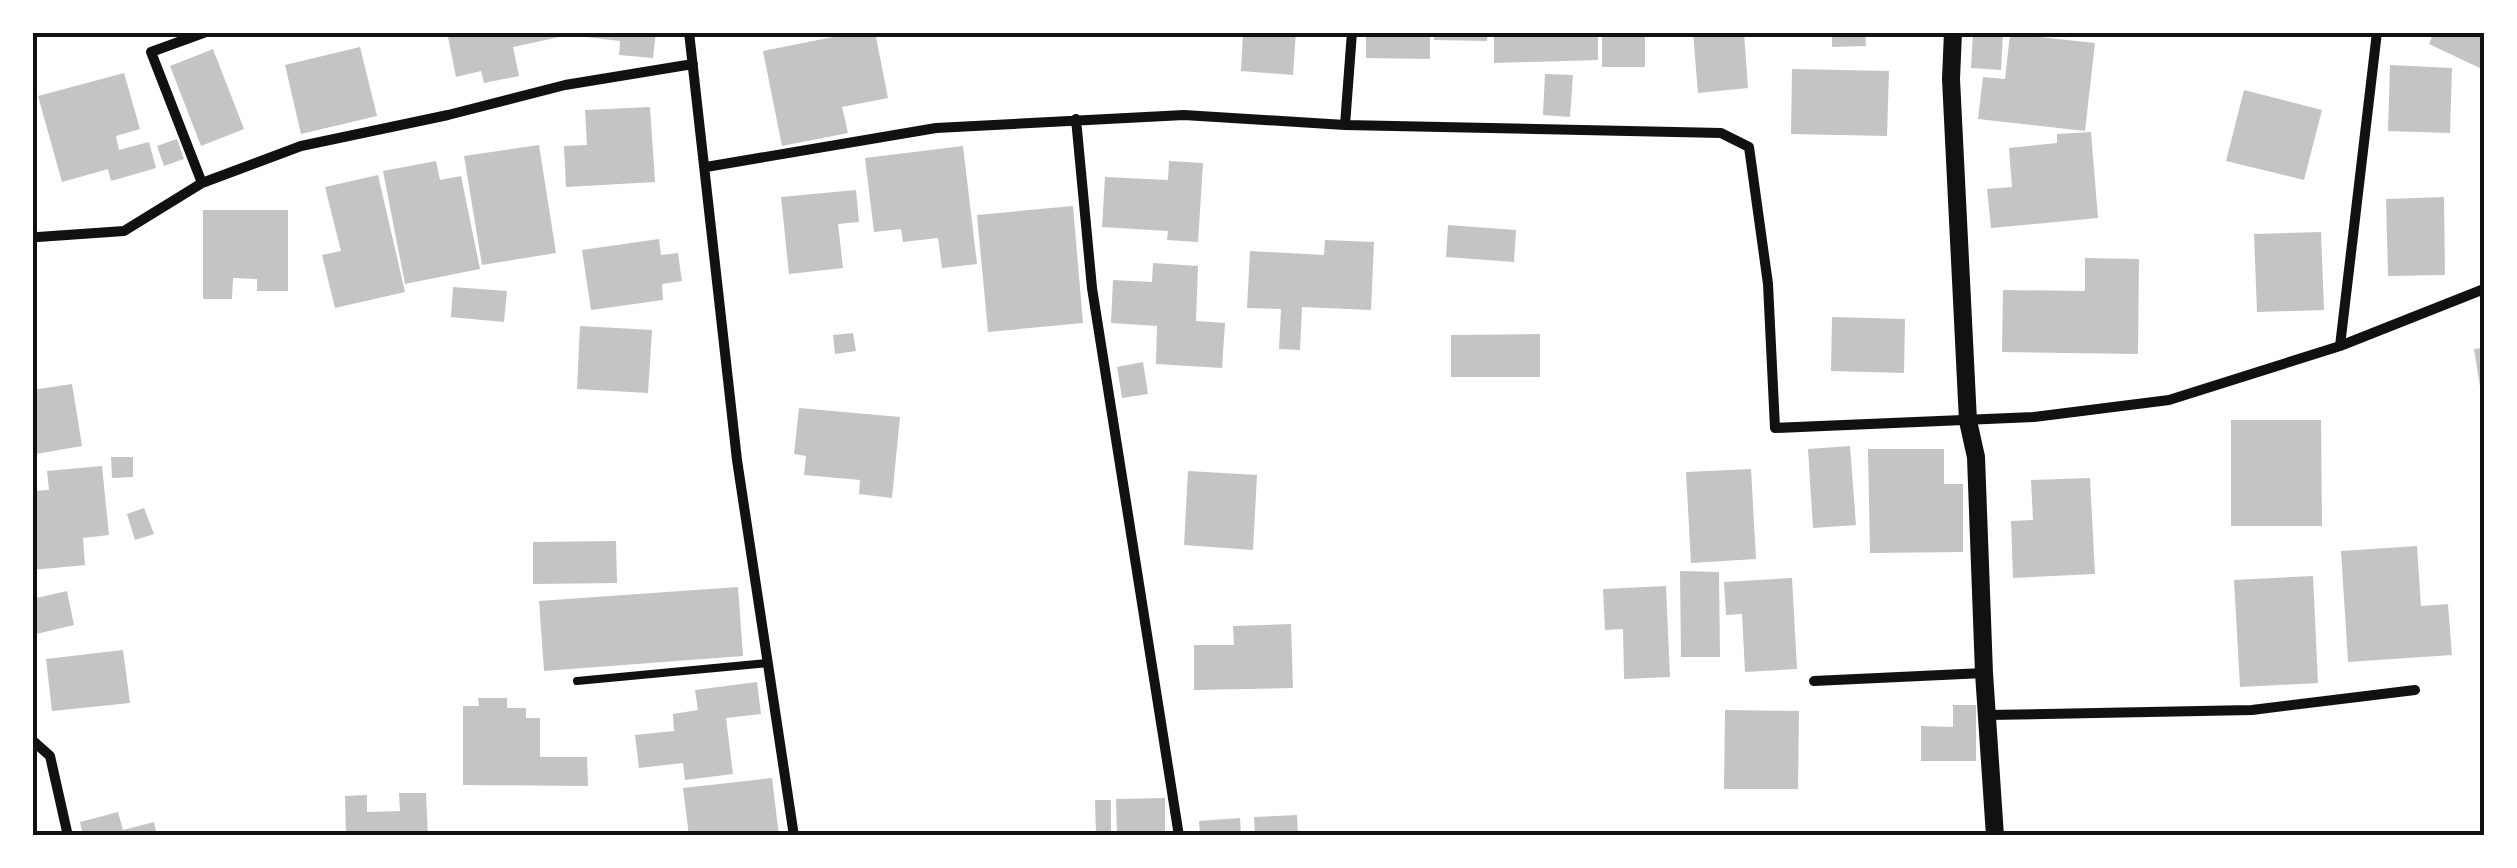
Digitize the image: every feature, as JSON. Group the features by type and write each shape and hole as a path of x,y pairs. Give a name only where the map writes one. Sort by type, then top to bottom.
{"street":[{"path":"202,183 152,52 206,32"},
{"path":"689,32 738,460 794,836"},
{"path":"1345,125 1352,32"},
{"path":"1952,32 1968,421 1976,457 1984,673 1996,836"},
{"path":"2340,346 2377,32"},
{"path":"38,237 124,231 202,183 300,146 565,85 693,64"},
{"path":"706,167 936,128 1184,115 1345,125 1721,133 1749,146 1768,284 1775,428 1968,421 2169,400 2340,346 2484,289"},
{"path":"1076,120 1092,288 1179,836"},
{"path":"1814,680 1984,673"},
{"path":"1988,715 2252,710 2415,690"},
{"path":"32,740 50,756 68,836"}],"lane":[{"path":"577,681 768,663"}],"building":[{"path":"447,32 656,32 653,58 619,55 620,41 569,35 513,47 519,76 484,83 481,71 456,77"},
{"path":"875,32 888,98 842,107 848,133 782,146 763,51"},
{"path":"1243,32 1296,32 1293,75 1241,71"},
{"path":"1366,32 1430,32 1430,59 1366,58"},
{"path":"1434,32 1488,32 1487,41 1434,40"},
{"path":"1494,32 1598,32 1598,60 1494,63"},
{"path":"1602,32 1645,32 1645,67 1602,67"},
{"path":"1693,32 1744,32 1748,88 1698,93"},
{"path":"1832,32 1865,32 1866,46 1832,47"},
{"path":"1973,32 2003,32 2001,70 1971,68"},
{"path":"2434,32 2484,32 2484,70 2429,44"},
{"path":"2010,34 2095,43 2085,131 1978,119 1983,77 2005,79"},
{"path":"360,47 377,116 301,134 285,65"},
{"path":"213,49 244,129 201,146 170,66"},
{"path":"2390,65 2452,68 2450,133 2388,131"},
{"path":"1792,69 1889,71 1887,136 1791,134"},
{"path":"124,73 140,129 116,136 119,150 149,142 156,168 111,181 108,169 62,182 38,96"},
{"path":"1545,74 1573,75 1570,117 1543,115"},
{"path":"2244,90 2322,110 2304,180 2226,161"},
{"path":"650,107 655,182 566,187 564,146 587,145 585,110"},
{"path":"2091,132 2098,218 1991,228 1987,189 2012,187 2009,148 2057,143 2057,134"},
{"path":"177,139 184,159 164,166 157,146"},
{"path":"539,145 556,253 482,265 464,156"},
{"path":"963,146 977,264 942,268 938,238 903,242 901,229 874,232 865,158"},
{"path":"436,161 440,180 461,176 480,269 405,284 383,171"},
{"path":"1169,161 1203,163 1198,242 1167,240 1168,231 1102,227 1105,177 1168,180"},
{"path":"378,175 405,292 335,308 322,255 341,251 325,187"},
{"path":"856,190 859,222 838,224 843,268 789,274 781,197"},
{"path":"2444,197 2445,275 2388,276 2386,199"},
{"path":"1073,206 1083,323 988,332 977,215"},
{"path":"203,210 288,210 288,291 257,291 257,279 233,278 232,299 203,299"},
{"path":"1448,225 1516,230 1514,262 1446,257"},
{"path":"2321,232 2324,310 2257,312 2254,234"},
{"path":"659,239 661,255 678,253 682,281 662,284 663,300 591,310 582,250"},
{"path":"1325,240 1374,242 1371,310 1302,307 1300,350 1279,349 1281,309 1247,308 1250,251 1324,255"},
{"path":"2085,258 2139,259 2138,354 2002,352 2003,290 2085,291"},
{"path":"1153,263 1198,266 1196,321 1225,323 1222,368 1156,364 1157,326 1111,323 1113,280 1152,282"},
{"path":"453,287 507,291 504,322 451,317"},
{"path":"1832,317 1905,319 1904,373 1831,371"},
{"path":"580,326 652,330 648,393 577,389"},
{"path":"853,333 856,351 835,354 833,335"},
{"path":"1540,334 1540,377 1451,377 1451,335"},
{"path":"2484,348 2484,399 2482,399 2474,349"},
{"path":"1143,362 1148,394 1122,398 1117,367"},
{"path":"72,384 82,446 36,454 32,440 32,390"},
{"path":"799,408 900,417 892,498 859,494 860,480 804,475 806,456 794,454"},
{"path":"2231,420 2321,420 2322,526 2231,526"},
{"path":"1850,446 1856,525 1813,528 1808,449"},
{"path":"1868,449 1944,449 1944,484 1963,484 1963,552 1870,553"},
{"path":"111,457 133,457 133,477 112,478"},
{"path":"102,466 109,535 83,538 85,565 32,570 32,491 49,490 47,471"},
{"path":"1751,469 1756,559 1691,563 1686,472"},
{"path":"1188,471 1257,475 1253,550 1184,545"},
{"path":"2090,478 2095,574 2013,578 2011,521 2033,520 2031,480"},
{"path":"144,508 154,534 135,540 127,514"},
{"path":"616,541 617,583 533,584 533,542"},
{"path":"2417,546 2421,606 2448,604 2452,655 2348,662 2341,551"},
{"path":"1680,571 1719,572 1720,657 1681,657"},
{"path":"2313,576 2318,683 2240,687 2234,580"},
{"path":"1792,578 1797,669 1745,672 1742,614 1726,615 1724,582"},
{"path":"1666,586 1670,677 1624,679 1623,629 1605,630 1603,589"},
{"path":"738,587 743,656 544,671 539,601"},
{"path":"67,591 74,625 32,635 32,599"},
{"path":"1291,624 1293,688 1194,690 1194,645 1234,645 1233,626"},
{"path":"123,650 130,703 52,711 46,659"},
{"path":"757,682 761,714 726,718 733,774 685,780 683,763 639,768 635,735 674,731 673,714 698,710 695,690"},
{"path":"478,698 507,698 507,708 526,708 526,718 540,718 540,757 587,757 588,786 463,785 463,706 479,706"},
{"path":"1953,705 1976,705 1976,761 1921,761 1921,726 1953,727"},
{"path":"1725,710 1799,711 1798,789 1724,789"},
{"path":"772,778 779,836 689,836 683,788"},
{"path":"399,793 426,793 428,836 346,836 345,796 367,795 367,812 400,811"},
{"path":"1165,798 1165,836 1117,836 1116,799"},
{"path":"1095,800 1111,800 1111,836 1096,836"},
{"path":"118,812 123,830 154,822 157,836 83,836 80,822"},
{"path":"1297,815 1298,836 1255,836 1254,817"},
{"path":"1240,818 1241,836 1200,836 1199,821"}]}
